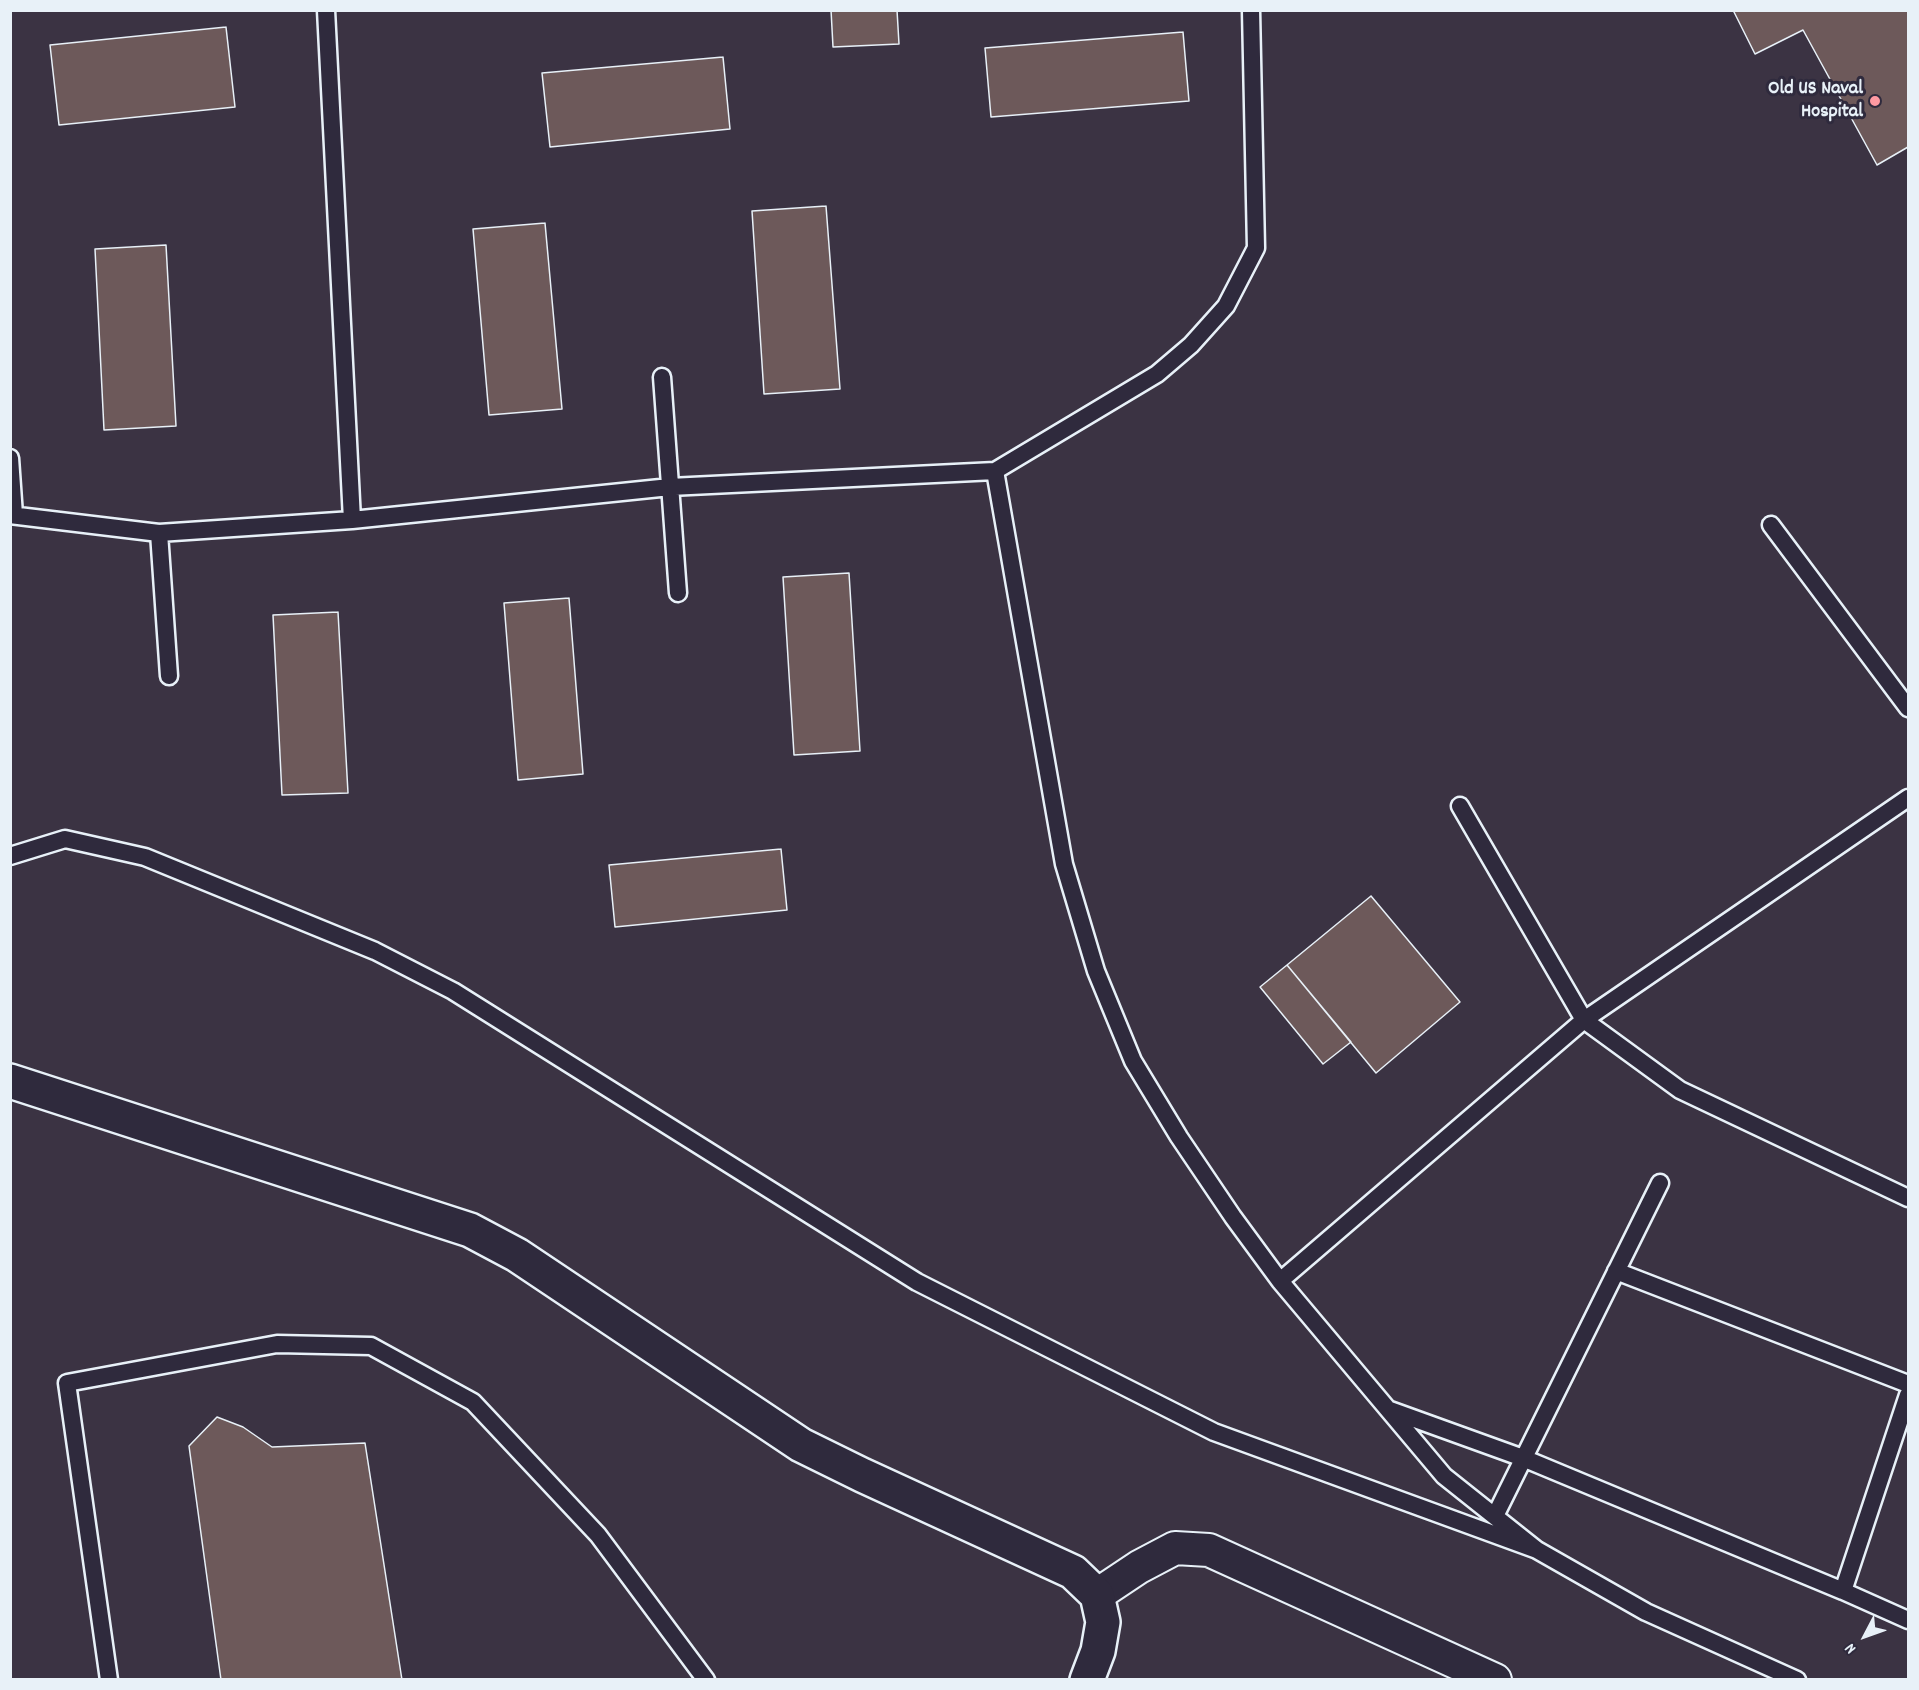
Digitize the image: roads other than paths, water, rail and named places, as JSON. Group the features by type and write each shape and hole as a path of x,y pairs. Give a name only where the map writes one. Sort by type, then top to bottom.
{"street":[{"path":"10,1082 470,1230 517,1255 801,1445 1073,1572 1097,1594 1103,1622 1098,1651 1087,1680"},
{"path":"1097,1594 1139,1567 1175,1548 1209,1550 1495,1680"}],"lane":[{"path":"326,10 352,520"},
{"path":"10,458 12,515 159,532 352,520 670,487 995,471 1157,374 1191,345 1227,306 1256,248 1251,10"},
{"path":"662,377 678,593"},
{"path":"995,471 1064,864 1096,971 1138,1070 1179,1137 1280,1281 1444,1476 1537,1550 1646,1612 1797,1680"},
{"path":"1771,525 1908,708"},
{"path":"159,532 169,676"},
{"path":"1280,1281 1584,1020 1908,798"},
{"path":"1460,806 1584,1020 1680,1090 1908,1198"},
{"path":"10,856 65,839 145,857 375,951 453,991 917,1282 1214,1432 1537,1550"},
{"path":"1495,1516 1659,1183"},
{"path":"1616,1271 1908,1384"},
{"path":"109,1680 67,1383 277,1344 371,1346 473,1402 598,1535 706,1680"},
{"path":"1843,1591 1908,1395"},
{"path":"1389,1410 1523,1458 1908,1620"}],"place":[{"name":"Old US Naval Hospital","path":"1875,101"}]}
